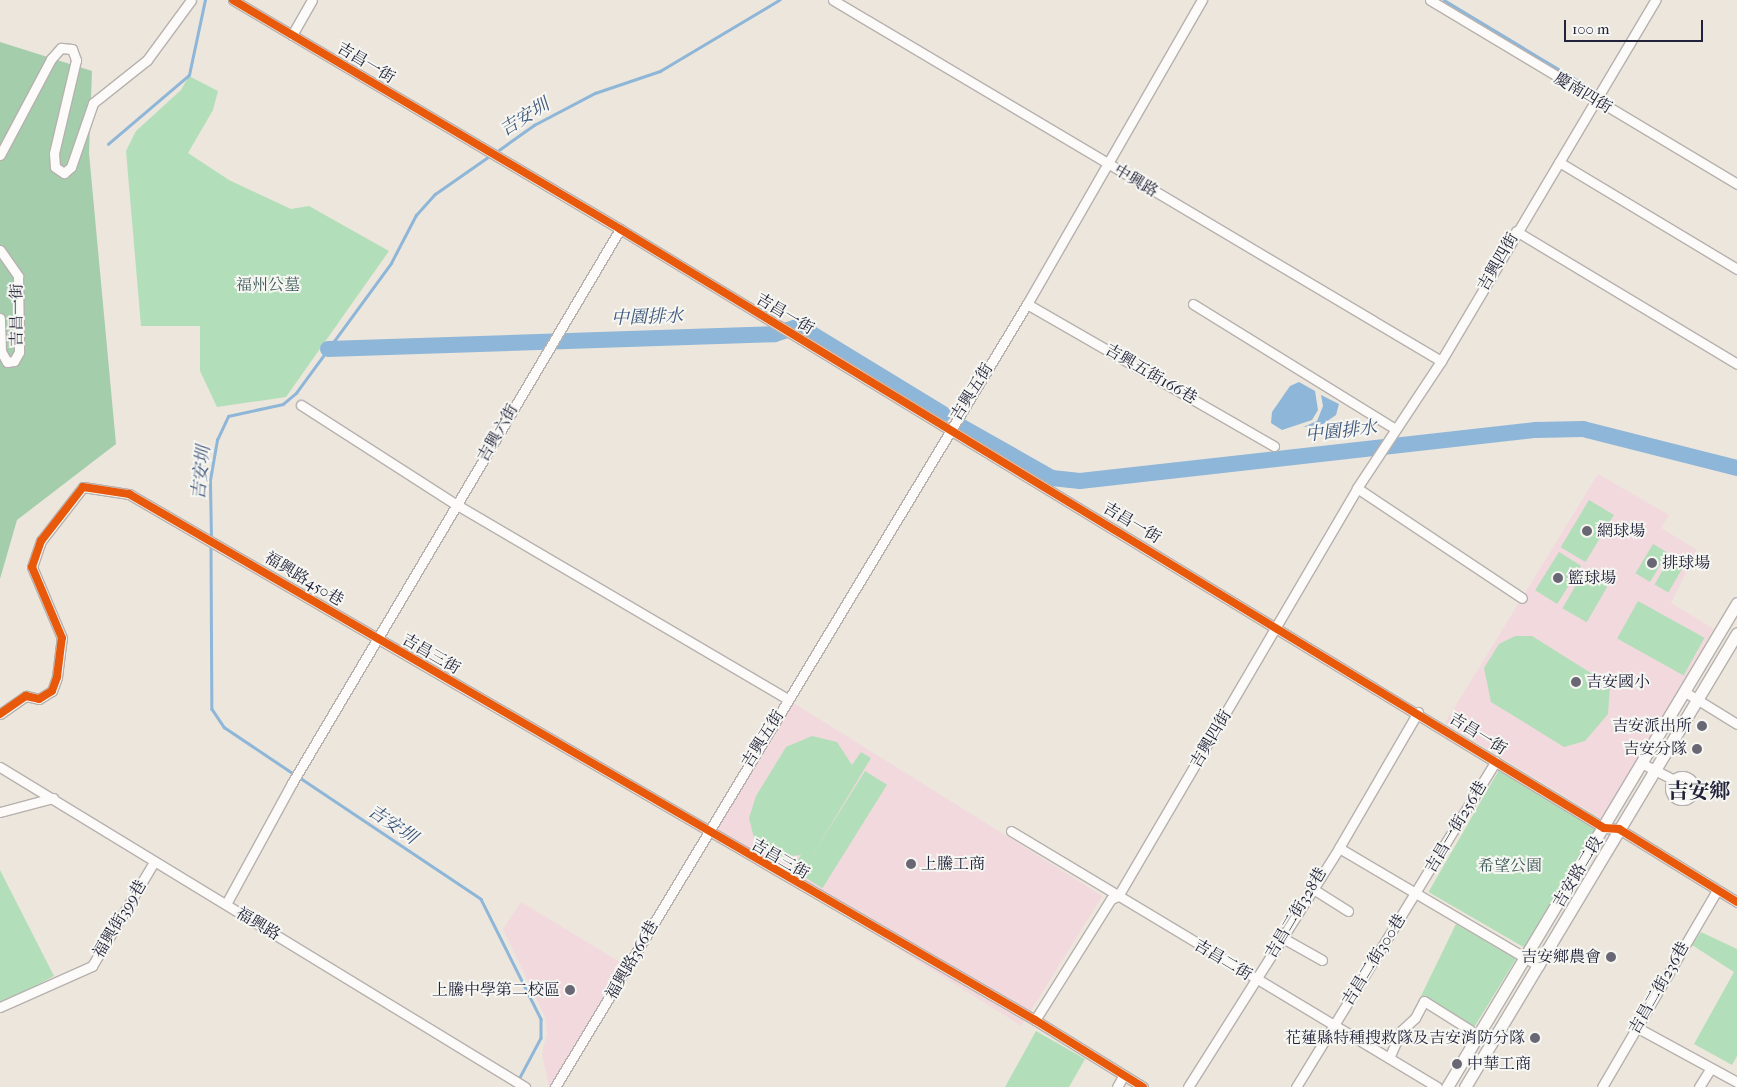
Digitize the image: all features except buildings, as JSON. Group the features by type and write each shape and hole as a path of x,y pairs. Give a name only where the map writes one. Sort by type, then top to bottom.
{"main road":[{"name":"吉安路二段","path":"1447,1087 1527,958 1737,603"},
{"name":"吉安路二段","path":"1465,1087 1737,633"}],"street":[{"path":"0,155 51,59 61,48 72,49 76,60 54,153 55,167 64,173 71,167 93,103 148,60 191,0"},
{"name":"吉昌一街","path":"233,0 620,229 1418,712 1604,828 1619,829 1737,902"},
{"path":"292,35 312,0"},
{"name":"中興路","path":"833,0 1441,361"},
{"name":"吉興五街","path":"706,832 788,700 949,428 1027,304 1106,163 1202,0"},
{"name":"慶南四街","path":"1430,0 1737,184"},
{"name":"吉興四街","path":"1035,1020 1111,899 1118,896 1278,627 1357,488 1381,453 1396,425 1441,361 1516,231 1655,0"},
{"path":"1559,162 1737,269"},
{"name":"吉興六街","path":"226,904 292,783 302,770 561,324 620,229"},
{"path":"1516,231 1737,364"},
{"name":"吉昌一街","path":"0,250 18,276 19,352 14,361 7,362 1,351 0,318"},
{"name":"吉興五街166巷","path":"1027,304 1274,446"},
{"path":"1194,304 1396,425"},
{"path":"301,406 457,505 788,700"},
{"name":"福興路450巷","path":"0,714 26,696 39,699 52,690 62,638 32,567 41,542 83,487 129,494 216,542 378,639"},
{"path":"1357,488 1522,598"},
{"name":"吉昌三街","path":"378,639 706,832 1035,1020 1143,1087"},
{"path":"1685,692 1737,724"},
{"name":"吉昌二街328巷","path":"1188,1087 1310,887 1339,848 1418,712"},
{"name":"吉昌一街256巷","path":"1416,894 1496,761"},
{"path":"1643,764 1674,780"},
{"name":"福興路","path":"0,767 517,1084"},
{"path":"0,812 53,798"},
{"name":"吉昌二街","path":"1011,831 1255,980 1437,1087"},
{"name":"福興路366巷","path":"555,1087 706,832"},
{"path":"1339,848 1539,966"},
{"name":"福興街399巷","path":"0,1007 92,966 154,862"},
{"path":"1310,887 1348,911"},
{"name":"吉昌二街236巷","path":"1602,1087 1717,890"},
{"name":"吉昌二街300巷","path":"1296,1087 1416,894"},
{"path":"1281,937 1322,960"},
{"path":"1389,1058 1396,1038 1424,1001 1470,1030"},
{"path":"1636,1027 1737,1082"},
{"path":"1699,1087 1711,1068"},
{"path":"1116,1087 1123,1076"}],"shaded area":[{"name":"吉安國小","path":"1598,474 1669,515 1661,528 1697,550 1671,603 1714,629 1602,819 1445,723"},
{"name":"上騰工商","path":"792,702 1102,896 1021,1026 711,832"},
{"name":"上騰中學第二校區","path":"521,902 623,964 554,1087 549,1087 542,1054 547,1033 545,1017 503,929"}],"green space":[{"path":"0,42 92,71 89,153 116,444 17,520 0,579"},
{"name":"福州公墓","path":"189,76 218,91 213,110 188,153 229,180 291,209 309,206 389,251 286,397 217,407 200,371 200,326 141,326 126,151 136,131 181,90"},
{"name":"網球場","path":"1589,500 1614,515 1586,562 1561,547"},
{"name":"排球場","path":"1653,544 1668,553 1650,582 1635,573"},
{"name":"籃球場","path":"1559,552 1581,566 1557,604 1535,590"},
{"name":"排球場","path":"1671,556 1685,564 1668,593 1654,585"},
{"path":"1584,571 1608,585 1587,622 1562,608"},
{"path":"1638,601 1704,638 1684,675 1617,639"},
{"path":"1515,636 1532,636 1610,685 1608,714 1585,741 1564,747 1491,702 1484,668 1499,644"},
{"path":"812,736 837,742 852,765 861,752 871,758 797,881 788,875 801,855 781,857 765,851 754,838 749,818 756,796 786,747"},
{"name":"希望公園","path":"1499,770 1600,828 1530,951 1428,892"},
{"path":"865,771 887,785 822,888 800,874"},
{"path":"0,870 54,976 0,1004"},
{"path":"1456,924 1516,959 1473,1029 1421,996"},
{"path":"1701,932 1737,949 1737,1056 1732,1065 1694,1044 1734,972 1692,945"},
{"path":"1036,1031 1085,1059 1069,1087 1005,1087"}],"water":[{"path":"1299,382 1315,391 1318,410 1312,420 1282,430 1271,423 1272,412 1290,386"},
{"path":"1321,395 1339,404 1336,415 1323,424 1303,427 1317,421 1323,406"}],"waterway":[{"path":"108,144 189,75 205,0"},
{"name":"吉安圳","path":"496,152 534,125 595,93 660,71 779,0"},
{"path":"1444,0 1595,91"},
{"name":"吉安圳","path":"211,540 210,480 217,440 228,416 283,404 296,393 391,263 416,215 435,194 491,155"},
{"name":"中園排水","path":"328,349 775,334 799,326 943,414"},
{"name":"中園排水","path":"960,426 1052,478 1080,481 1536,430 1583,429 1737,468"},
{"name":"吉安圳","path":"211,545 212,709 224,727 294,774"},
{"name":"吉安圳","path":"299,777 481,899 541,1019 541,1038 515,1087"}],"cycle path":[{"path":"233,0 620,229 1604,828 1619,829 1737,902"},
{"path":"0,714 26,696 39,699 52,691 57,677 62,638 32,567 41,541 83,487 129,494 1035,1020 1143,1087"}],"place":[{"name":"網球場","path":"1587,531"},
{"name":"排球場","path":"1652,563"},
{"name":"籃球場","path":"1558,578"},
{"name":"吉安國小","path":"1576,682"},
{"name":"吉安派出所","path":"1702,726"},
{"name":"吉安分隊","path":"1697,749"},
{"name":"上騰工商","path":"911,864"},
{"name":"吉安鄉農會","path":"1611,957"},
{"name":"上騰中學第二校區","path":"570,990"},
{"name":"花蓮縣特種搜救隊及吉安消防分隊","path":"1535,1038"},
{"name":"中華工商","path":"1457,1064"}],"district":[{"name":"吉安鄉","path":"1699,791"}]}
